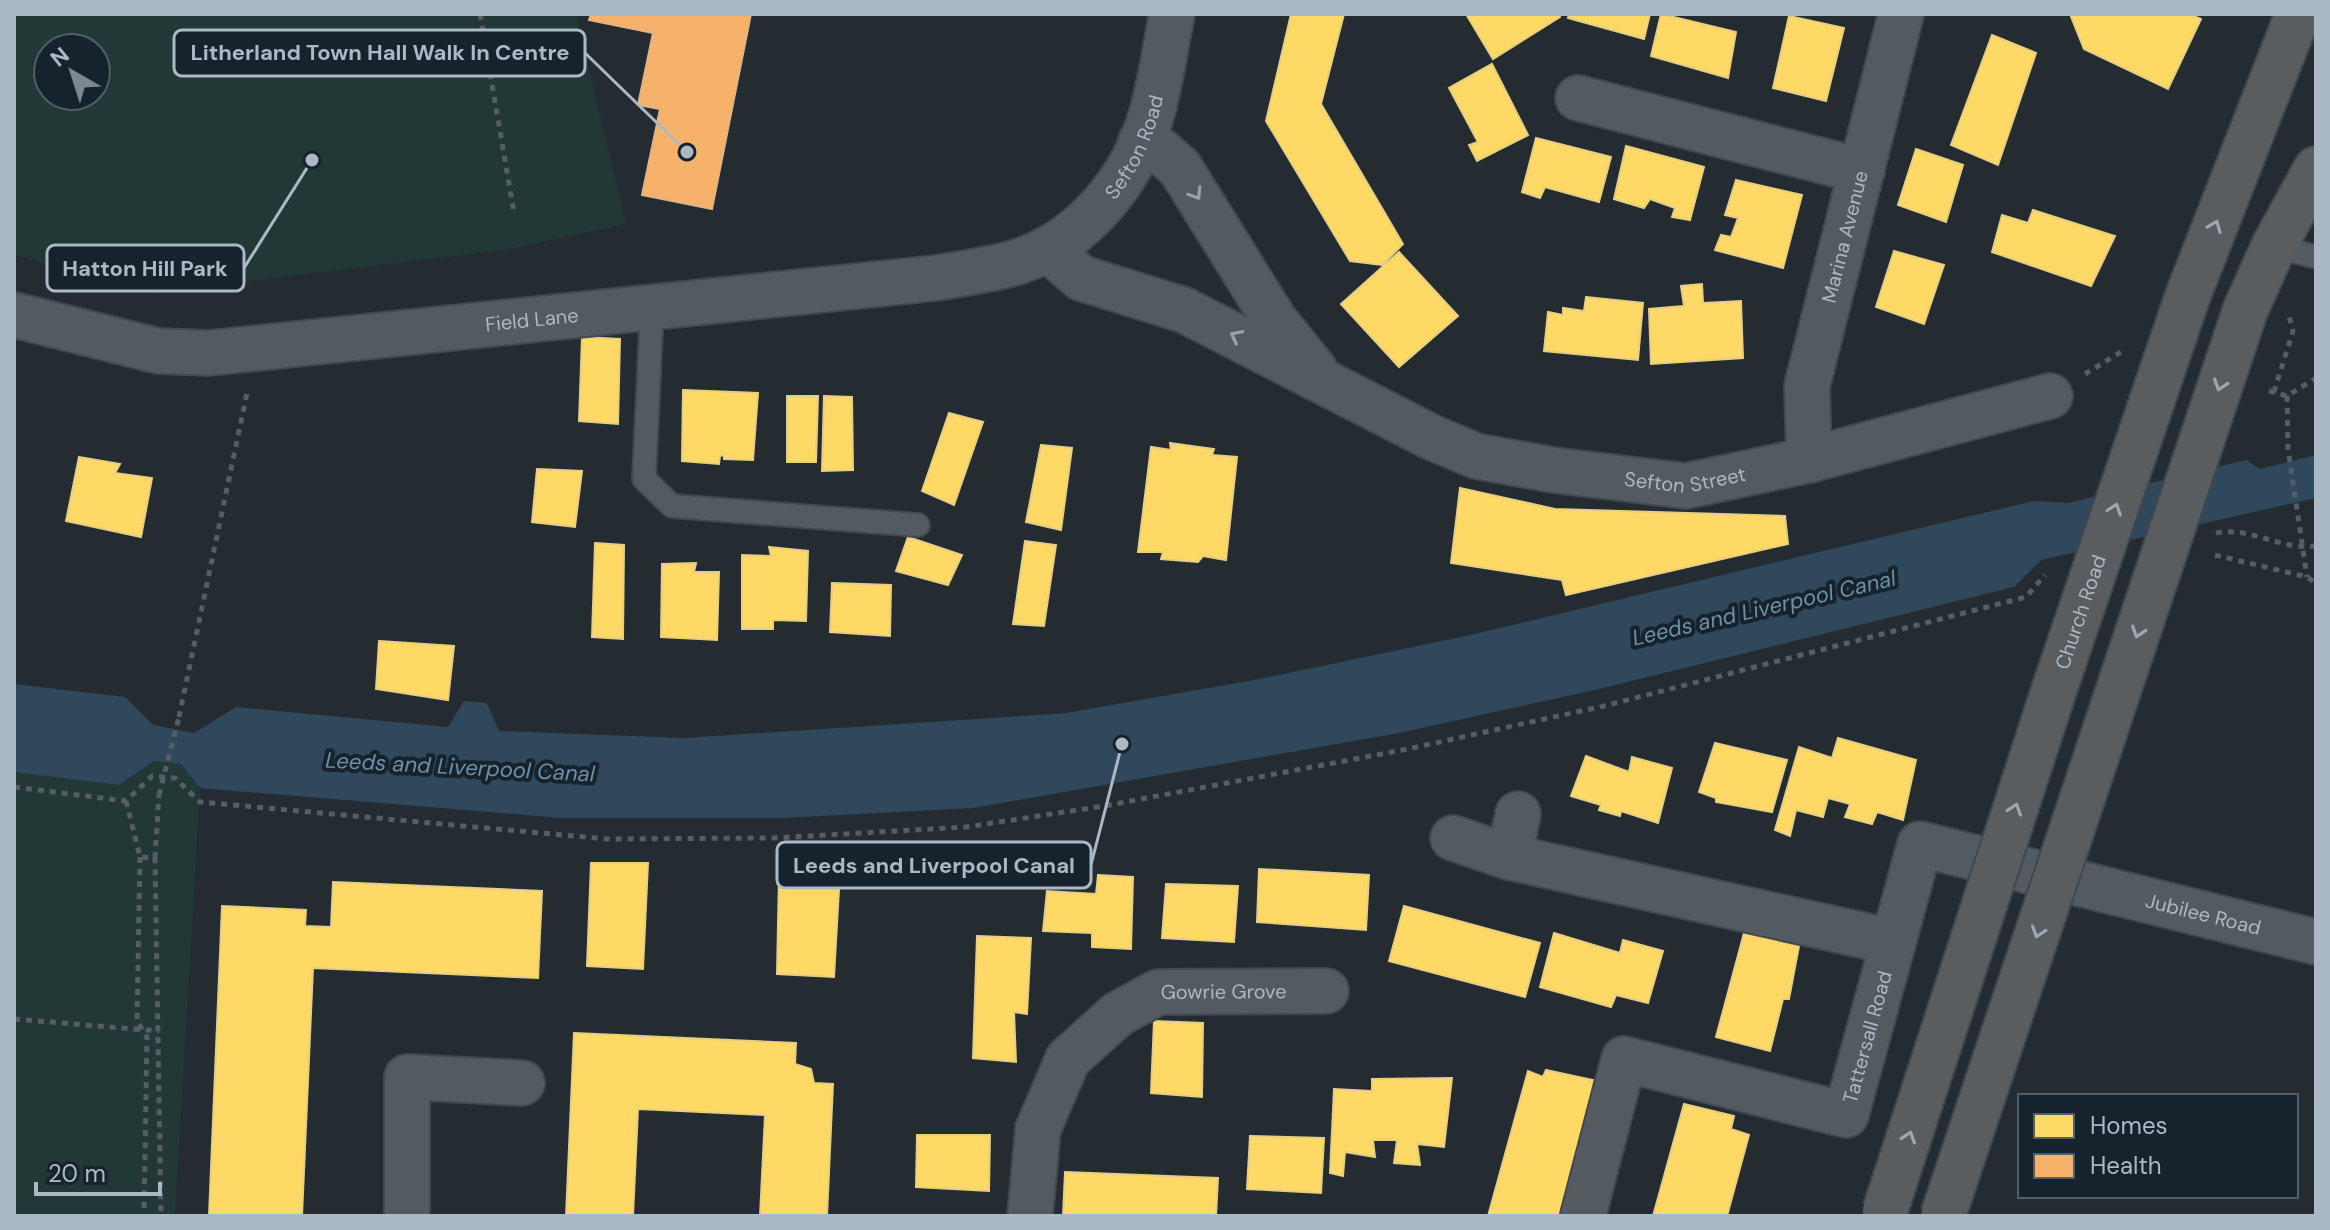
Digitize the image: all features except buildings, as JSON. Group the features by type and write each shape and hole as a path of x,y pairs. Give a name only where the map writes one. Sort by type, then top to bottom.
{"highway":[{"name":"Church Road","path":"1884,1213 2054,690 2187,298 2298,14"},
{"path":"1943,1216 2245,311 2274,246 2316,169"}],"street":[{"name":"Sefton Road","path":"1048,249 1093,215 1112,192 1141,141 1151,116 1172,14"},
{"name":"Marina Avenue","path":"1809,460 1807,386 1901,14"},
{"path":"1578,98 1862,171"},
{"name":"Sefton Street","path":"1141,141 1161,151 1180,168 1275,321 1330,385"},
{"name":"Sefton Street","path":"1048,249 1081,278 1184,310 1476,456 1553,470 1686,486 1809,460 2050,396"},
{"name":"Field Lane","path":"14,315 158,351 209,353 936,278 1019,261 1048,249"},
{"path":"1509,857 1518,814"},
{"path":"1453,838 1509,857 1893,942"},
{"name":"Tattersall Road","path":"1583,1216 1624,1059 1846,1115 1920,844 2093,885"},
{"name":"Jubilee Road","path":"2093,885 2316,942"},
{"name":"Gowrie Grove","path":"1030,1216 1038,1129 1068,1059 1118,1014 1158,992 1326,991"},
{"path":"407,1216 407,1077 522,1083"}],"lane":[{"path":"2274,246 2316,257"},
{"path":"652,308 644,479 672,506 918,525"}],"path":[{"path":"480,14 514,213"},
{"path":"2293,331 2271,391 2287,396 2316,378"},
{"path":"161,1216 155,858 159,795 179,717 256,346"},
{"path":"2287,396 2289,455 2307,577"},
{"path":"2201,536 2231,530 2301,548 2316,546"},
{"path":"2215,555 2307,577 2316,583"},
{"path":"126,801 152,776 175,778 200,802 607,839 774,838 966,827 1234,783 1604,706 2026,597 2053,566"},
{"path":"14,787 126,801"},
{"path":"126,801 140,857 137,1021 147,1037 144,1216"},
{"path":"140,857 155,858"},
{"path":"14,1019 159,1031"}],"green space":[{"path":"14,14 576,14 626,224 510,249 155,293 14,255"},
{"path":"154,761 181,764 200,788 175,1216 14,1216 14,772 119,785"}],"water":[{"path":"2316,455 2316,498 2041,560 2014,587 1599,689 1399,733 973,808 783,818 561,818 200,788 181,764 154,761 119,785 14,772 14,684 125,697 153,725 194,733 236,707 448,727 464,701 487,703 499,731 684,738 1066,713 1254,680 1466,636 2034,501 2068,503 2246,460 2260,469"}],"place":[{"name":"Litherland Town Hall Walk In Centre","path":"687,152"},
{"name":"Hatton Hill Park","path":"312,160"},
{"name":"Leeds and Liverpool Canal","path":"1122,744"}]}
